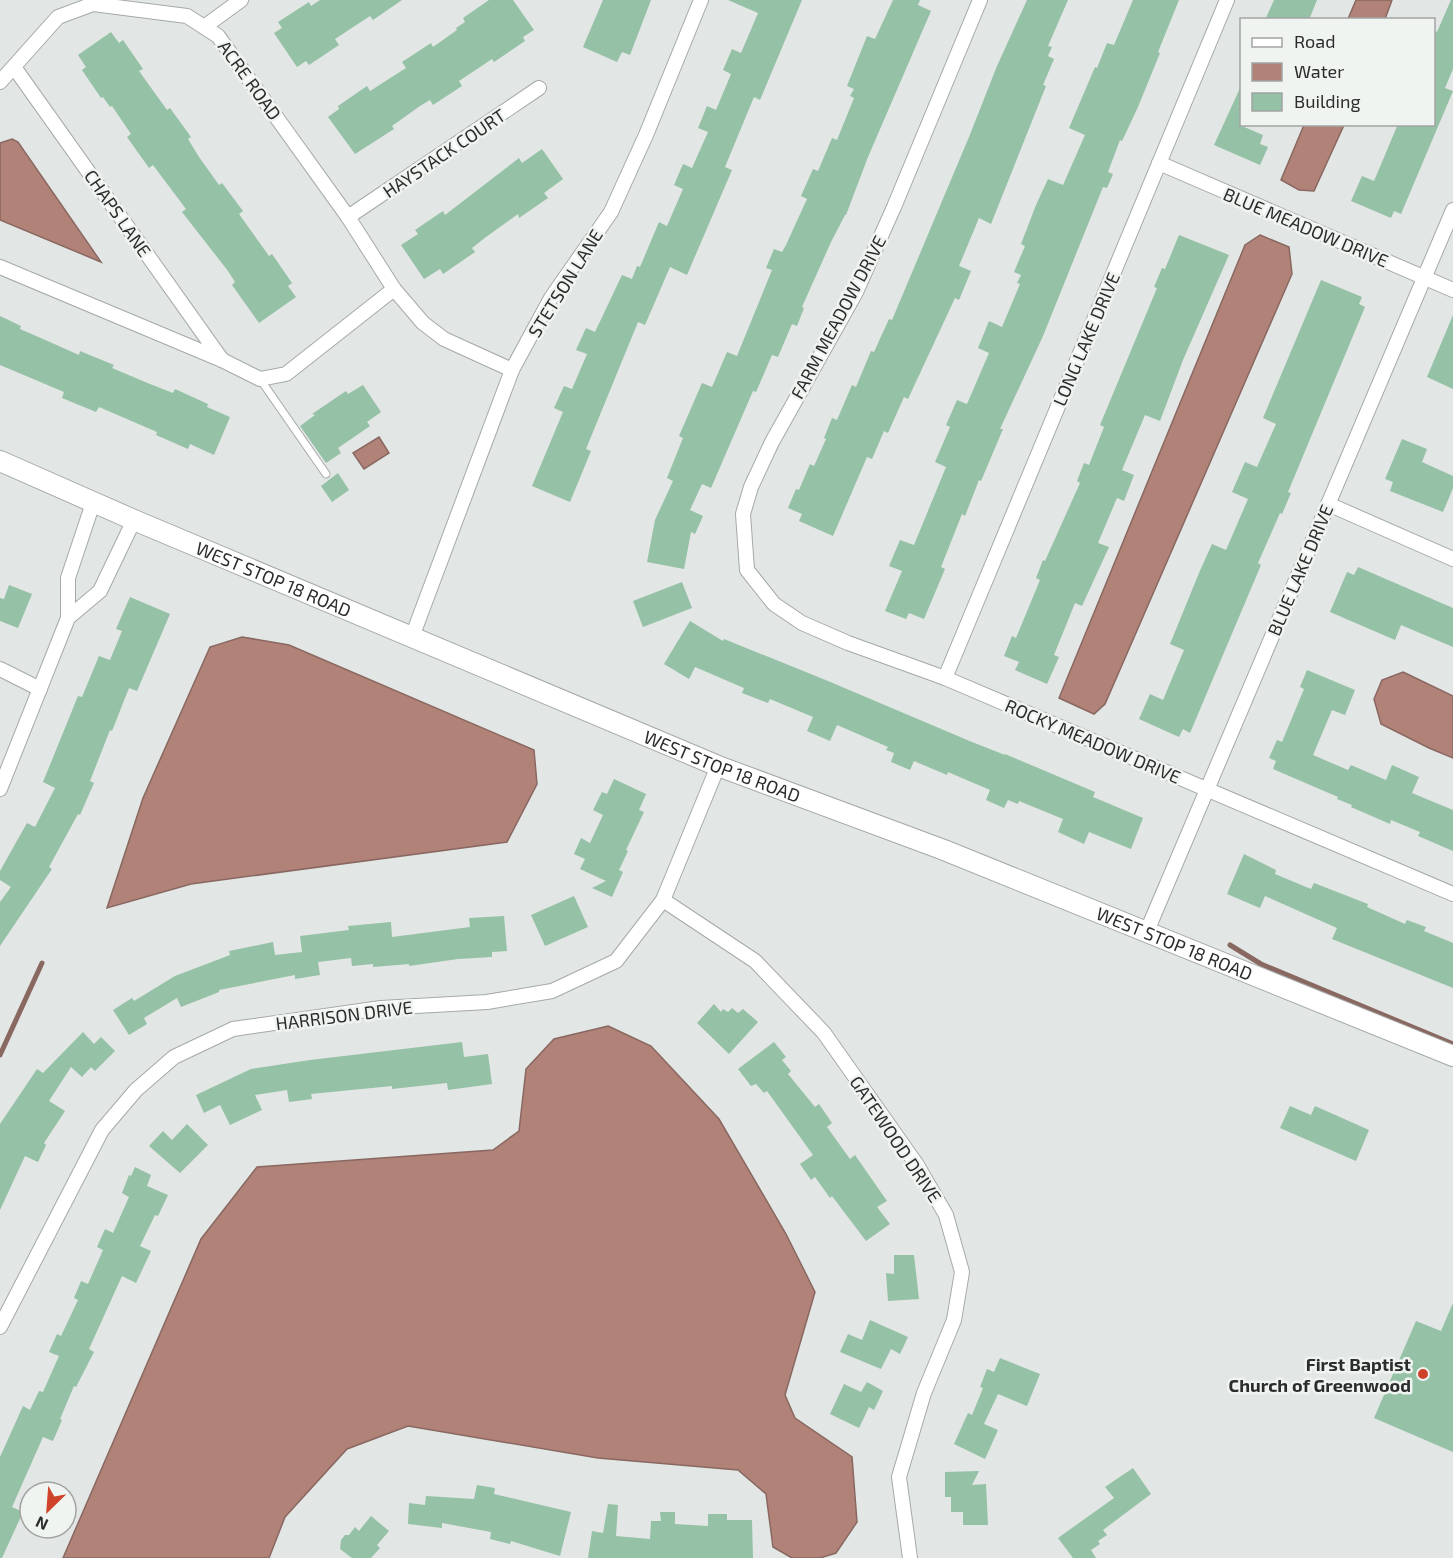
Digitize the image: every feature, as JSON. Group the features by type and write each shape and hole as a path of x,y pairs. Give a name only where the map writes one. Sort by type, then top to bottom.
{"street":[{"path":"204,27 241,0"},
{"name":"STETSON LANE","path":"412,637 512,370 551,298 611,212 646,135 701,0"},
{"name":"FARM MEADOW DRIVE","path":"747,570 743,514 751,487 772,442 856,292 980,0"},
{"name":"LONG LAKE DRIVE","path":"945,678 1227,0"},
{"name":"ACRE ROAD","path":"0,82 58,17 93,4 187,16 218,36 348,217 394,289 423,323 444,339 512,370"},
{"name":"CHAPS LANE","path":"14,67 222,360"},
{"name":"HAYSTACK COURT","path":"348,217 540,88"},
{"name":"BLUE MEADOW DRIVE","path":"1159,163 1453,290"},
{"name":"BLUE LAKE DRIVE","path":"1147,931 1453,210"},
{"path":"0,267 260,378 286,374 394,289"},
{"name":"WEST STOP 18 ROAD","path":"0,461 134,520 718,766 944,850 1453,1056"},
{"path":"0,789 68,618 68,578 93,502"},
{"path":"1328,504 1453,560"},
{"path":"68,618 100,591 134,520"},
{"name":"ROCKY MEADOW DRIVE","path":"747,570 774,604 802,623 848,643 945,678 1453,894"},
{"path":"0,669 40,689"},
{"name":"HARRISON DRIVE","path":"0,1326 102,1130 136,1090 174,1057 233,1029 381,1008 487,1002 552,991 616,961 663,900 718,766"},
{"name":"GATEWOOD DRIVE","path":"663,900 755,961 824,1033 917,1165 946,1215 962,1272 954,1320 924,1393 899,1477 910,1558"}],"lane":[{"path":"260,378 326,474"}],"water":[{"path":"1356,0 1392,0 1385,18 1348,18"},
{"path":"1304,126 1344,126 1314,191 1299,190 1281,180"},
{"path":"12,139 18,142 101,262 0,220 0,143"},
{"path":"1260,235 1289,247 1292,274 1105,704 1094,714 1059,698 1245,245"},
{"path":"379,437 389,453 364,469 353,453"},
{"path":"242,637 289,645 534,750 537,784 507,842 191,884 107,908 143,798 210,647"},
{"path":"1403,672 1453,696 1453,758 1381,724 1374,699 1382,680"},
{"path":"608,1026 651,1046 719,1119 786,1234 815,1292 785,1395 795,1418 852,1457 857,1522 836,1553 820,1558 792,1558 773,1547 766,1494 738,1470 598,1458 408,1426 347,1449 285,1517 269,1558 63,1558 71,1540 78,1540 78,1523 201,1239 257,1167 493,1150 519,1131 526,1069 554,1039"}],"building":[{"path":"320,0 402,0 373,20 370,16 335,39 339,45 309,65 306,61 297,67 274,33 282,28 278,22 309,2 311,6"},
{"path":"489,0 513,0 534,30 523,37 525,41 494,62 492,59 459,81 462,86 433,105 430,100 420,106 392,126 394,129 355,154 328,117 339,109 338,106 367,86 370,91 406,68 402,62 431,43 433,47 457,30 456,28 465,22 463,18"},
{"path":"603,0 651,0 630,55 622,52 617,62 583,47"},
{"path":"728,0 802,0 760,100 754,97 725,167 732,170 687,275 670,267 645,325 638,322 586,449 591,451 570,502 532,486 563,412 554,408 564,386 572,389 587,354 576,350 586,328 595,332 622,275 632,279 637,266 640,267 659,222 667,226 683,189 674,185 683,164 692,168 708,132 698,128 707,106 716,110 731,74 723,70 732,49 741,53 758,13"},
{"path":"893,0 920,0 918,5 931,11 868,157 846,215 831,242 802,307 804,308 797,326 792,324 778,357 772,355 756,392 753,391 711,488 702,484 690,510 703,516 695,534 691,532 684,569 647,562 655,520 673,481 667,478 683,438 679,436 702,383 712,387 727,352 737,356 772,270 766,268 774,249 782,252 807,199 801,196 813,169 818,171 832,138 837,140 854,98 850,96 854,89 847,86 867,36 875,39"},
{"path":"1027,0 1068,0 1048,46 1052,47 1048,56 1054,59 1043,85 1046,86 991,224 979,218 959,266 971,271 959,300 955,298 908,399 904,397 888,433 884,431 872,459 867,457 833,536 799,521 802,514 788,508 810,464 814,466 832,418 837,420 852,385 856,387 871,351 874,352 889,319 892,320 997,66"},
{"path":"1133,0 1179,0 1138,107 1122,141 1120,140 1108,172 1113,174 1107,188 1103,187 1043,336 1000,429 1003,429 981,481 979,480 965,516 962,514 941,567 945,569 924,619 909,613 906,619 885,611 902,571 889,566 900,540 914,545 946,467 935,462 950,427 946,425 957,400 967,404 989,353 978,348 989,321 1002,327 1020,284 1017,283 1021,275 1014,272 1025,246 1021,244 1036,205 1048,179 1063,185 1085,135 1069,128 1107,43 1114,45"},
{"path":"1274,0 1317,0 1310,18 1266,18"},
{"path":"1453,0 1453,69 1445,88 1453,91 1401,214 1394,211 1391,218 1351,201 1362,176 1374,181 1397,126 1435,126 1435,31 1437,32"},
{"path":"111,32 119,43 123,40 143,69 139,71 167,110 170,108 191,137 188,139 199,157 219,185 222,183 243,211 239,214 269,256 272,254 292,283 288,286 296,297 259,323 232,285 235,282 228,271 182,212 186,209 153,165 149,168 127,137 131,134 112,106 110,107 103,97 101,98 82,70 86,67 78,55"},
{"path":"1240,88 1240,126 1263,135 1260,144 1268,147 1260,165 1214,145"},
{"path":"542,149 563,179 544,193 548,198 519,218 518,214 486,237 472,248 475,252 443,274 440,269 424,279 401,245 418,234 415,230 443,211 445,215 519,158 522,163"},
{"path":"1179,235 1229,255 1183,360 1160,421 1145,415 1122,470 1134,475 1124,501 1117,498 1098,543 1109,547 1082,606 1075,603 1054,655 1059,657 1047,684 1015,670 1019,662 1004,656 1012,636 1016,638 1040,580 1036,578 1043,560 1045,561 1080,483 1077,481 1084,463 1089,465 1104,427 1100,425 1157,288 1154,287 1162,268 1165,269"},
{"path":"1321,280 1362,297 1359,304 1365,307 1288,492 1291,493 1258,563 1261,565 1190,733 1183,729 1179,737 1139,719 1150,694 1163,700 1184,650 1170,644 1199,573 1212,544 1226,550 1248,499 1232,492 1245,462 1257,467 1276,424 1263,418"},
{"path":"1453,315 1453,389 1427,377"},
{"path":"0,316 21,326 20,329 79,355 80,351 114,365 112,368 173,393 175,389 230,417 214,455 190,444 188,449 156,435 157,432 99,407 96,412 62,398 64,392 0,365"},
{"path":"363,385 381,412 367,422 370,426 338,448 341,453 326,463 300,426 315,415 312,414 346,391 348,394"},
{"path":"1402,439 1427,449 1422,462 1453,476 1453,488 1443,512 1390,491 1393,482 1385,479"},
{"path":"338,473 349,490 332,502 321,486"},
{"path":"1358,567 1453,608 1453,647 1401,625 1395,640 1330,612 1347,572 1354,575"},
{"path":"682,582 692,608 643,627 633,601"},
{"path":"9,585 32,594 18,628 0,621 0,598 4,599"},
{"path":"130,597 170,614 137,691 129,688 112,731 110,730 90,781 94,783 80,815 78,814 49,867 52,869 0,946 0,902 11,887 0,880 0,871 27,823 35,827 55,788 43,782 78,696 82,697 99,656 110,660 122,631 116,629"},
{"path":"690,621 723,641 724,639 828,681 1095,792 1093,797 1143,818 1131,849 1089,832 1084,844 1058,832 1063,819 1019,801 1018,804 1008,800 1004,808 986,800 990,790 948,772 947,775 914,761 910,770 891,762 894,753 886,750 888,747 837,725 830,741 807,731 813,717 770,699 768,703 742,693 744,688 695,667 689,679 664,664"},
{"path":"1307,670 1355,690 1345,715 1332,710 1313,755 1348,770 1351,765 1386,780 1392,765 1419,777 1412,793 1453,810 1453,851 1418,836 1420,832 1391,820 1390,824 1351,807 1352,805 1337,799 1338,797 1273,769 1276,761 1269,758 1277,740 1282,742 1304,689 1300,687"},
{"path":"614,779 646,794 639,810 644,812 626,850 628,851 619,870 623,872 612,897 592,888 606,881 580,869 585,859 574,854 581,838 590,843 603,815 593,810 602,792 607,794"},
{"path":"1244,854 1276,870 1275,874 1311,889 1314,883 1368,904 1367,907 1405,924 1407,920 1426,927 1424,931 1453,943 1453,988 1332,939 1337,928 1265,896 1260,908 1227,894"},
{"path":"574,896 588,927 545,946 531,915"},
{"path":"504,916 507,951 492,952 492,957 409,966 409,964 373,967 373,964 352,966 351,958 318,962 320,975 295,979 295,975 219,990 219,992 181,1007 177,998 144,1018 147,1024 129,1035 113,1010 132,998 134,1001 175,976 230,955 229,951 273,942 275,955 302,952 300,936 349,930 348,926 391,922 392,937 470,927 469,918"},
{"path":"714,1004 721,1012 723,1009 728,1012 732,1008 738,1013 743,1009 758,1022 729,1054 697,1023"},
{"path":"83,1032 94,1044 101,1037 115,1051 95,1071 91,1067 82,1077 71,1067 49,1101 65,1111 44,1143 46,1145 38,1162 25,1156 0,1210 0,1124 37,1069 43,1073"},
{"path":"462,1042 464,1057 488,1054 492,1084 448,1090 447,1083 392,1089 392,1086 311,1094 312,1099 289,1102 287,1090 255,1095 262,1110 230,1125 220,1105 204,1113 196,1095 251,1069"},
{"path":"774,1042 786,1057 782,1060 791,1071 788,1074 815,1107 819,1104 832,1123 827,1127 850,1159 855,1155 887,1201 877,1207 890,1224 866,1241 832,1196 830,1198 815,1177 811,1180 800,1164 813,1155 767,1091 764,1093 756,1084 751,1086 738,1069"},
{"path":"1290,1106 1311,1115 1315,1106 1369,1130 1356,1161 1280,1128"},
{"path":"187,1124 208,1145 180,1173 149,1146 163,1131 172,1140"},
{"path":"135,1167 151,1175 147,1186 168,1195 140,1246 151,1251 136,1283 122,1276 89,1349 94,1352 76,1387 74,1386 53,1441 43,1437 24,1480 18,1480 18,1493 12,1507 18,1510 18,1523 0,1558 0,1457 23,1406 30,1410 39,1391 43,1392 59,1356 49,1352 57,1334 61,1336 78,1300 74,1298 81,1281 88,1284 103,1250 97,1247 105,1229 113,1233 129,1197 122,1193 129,1175 131,1176"},
{"path":"894,1255 914,1255 919,1299 888,1301 886,1273 894,1274"},
{"name":"First Baptist Church of Greenwood","path":"1453,1303 1453,1452 1374,1418 1416,1321 1441,1331"},
{"path":"870,1320 908,1337 900,1354 891,1349 881,1369 840,1352 848,1334 862,1340"},
{"path":"1000,1358 1040,1374 1027,1406 998,1394 984,1424 998,1430 985,1459 954,1444 968,1413 972,1415 983,1388 980,1387 987,1369 994,1372"},
{"path":"867,1382 883,1391 874,1410 869,1407 859,1428 830,1414 844,1384 861,1392"},
{"path":"1133,1468 1151,1494 1103,1530 1107,1535 1091,1550 1096,1558 1073,1558 1058,1538 1114,1498 1105,1487"},
{"path":"979,1471 972,1485 986,1484 988,1525 963,1525 963,1512 951,1512 951,1497 945,1497 945,1472"},
{"path":"477,1485 495,1488 494,1494 571,1512 560,1556 511,1541 510,1544 490,1539 491,1532 442,1523 442,1528 408,1524 409,1503 425,1505 426,1496 474,1499"},
{"path":"608,1504 618,1505 616,1536 650,1539 651,1521 661,1521 660,1512 675,1512 675,1524 708,1526 708,1514 727,1514 727,1520 752,1520 753,1558 588,1558 592,1531 603,1533"},
{"path":"371,1516 389,1531 377,1545 380,1548 371,1558 352,1558 340,1549 341,1540 355,1527 359,1531"}],"waterway":[{"path":"1230,945 1261,964 1453,1044"},
{"path":"0,1055 42,963"}],"place":[{"name":"First Baptist Church of Greenwood","path":"1423,1374"}]}
